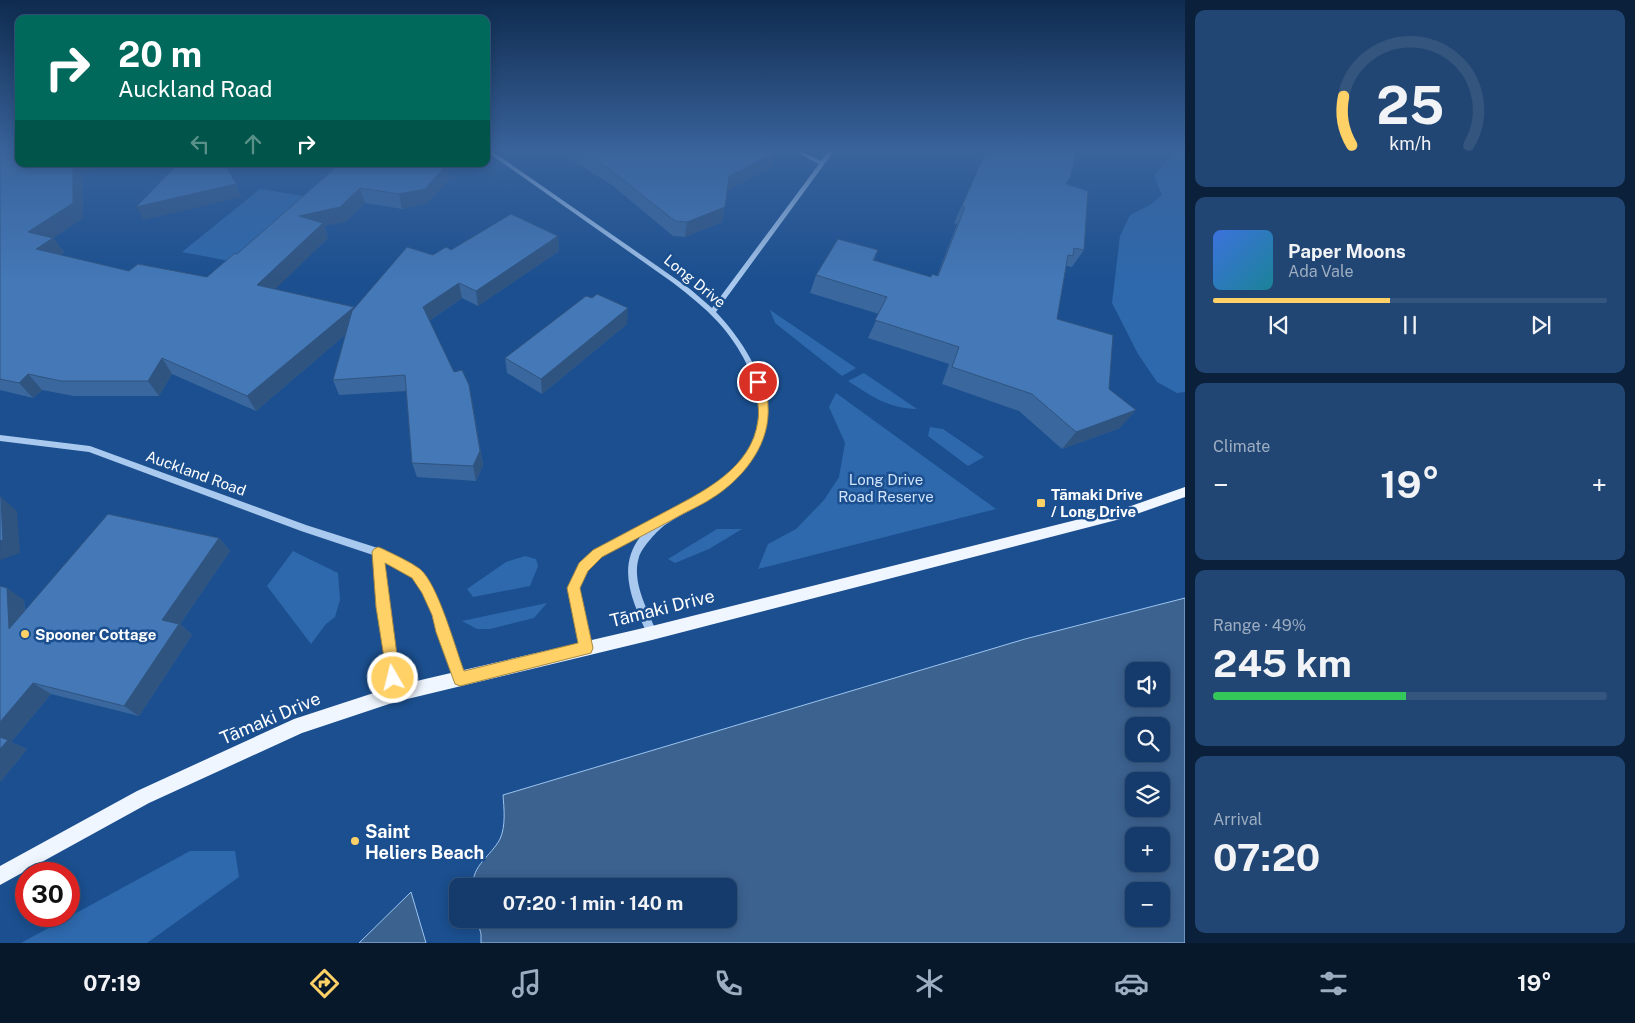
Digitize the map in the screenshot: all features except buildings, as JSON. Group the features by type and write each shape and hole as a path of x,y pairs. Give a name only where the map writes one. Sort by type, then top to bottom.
{"main road":[{"name":"Tāmaki Drive","path":"0,876 143,797 291,729 395,694 652,633 1128,512 1185,492"}],"street":[{"name":"Long Drive","path":"551,195 673,281 713,312 732,334 752,369 763,400 764,419 758,438 749,457 734,474 713,492 598,554 584,567 574,588 586,648"},
{"path":"713,312 799,195"},
{"name":"Auckland Road","path":"0,438 90,450 304,528 378,552 416,574 427,589 460,679"},
{"name":"Long Drive","path":"652,633 631,569 634,555 644,540 663,520"},
{"path":"378,552 383,607 395,694"}],"green space":[{"path":"253,195 297,195 309,197 235,262 182,252"},
{"path":"1162,195 1185,195 1185,392 1177,393 1157,382 1138,354 1112,303 1120,236 1130,215 1150,205"},
{"path":"770,310 856,368 842,376 775,323"},
{"path":"864,373 917,409 889,404 873,397 848,381"},
{"name":"Long Drive Road Reserve","path":"836,393 996,509 758,569 768,544 796,529 824,500 839,477 845,443 829,407"},
{"path":"930,427 943,429 984,457 968,466 928,436"},
{"path":"717,529 742,529 709,549 675,563 668,559"},
{"path":"293,551 338,573 340,600 335,617 326,624 311,644 267,586"},
{"path":"525,556 536,559 538,566 530,586 473,597 467,589 506,562"},
{"path":"547,603 534,618 490,629 477,629 462,621"},
{"path":"190,851 235,851 239,877 147,943 21,943 50,927 80,927 80,911"}],"shaded area":[{"path":"1185,598 1185,943 481,943 479,928 737,928 737,878 474,878 479,866 496,845 502,834 504,817 503,795 1025,639"},
{"path":"411,892 426,943 359,943"}],"place":[{"name":"Tāmaki Drive / Long Drive","path":"1041,503"},
{"name":"Spooner Cottage","path":"25,634"},
{"name":"Saint Heliers Beach","path":"355,841"}],"route":[{"path":"393,678 383,607 378,552 416,574 427,589 460,679 586,648 574,588 584,567 598,554 713,492 734,474 749,457 764,419 763,400 758,382"}]}
